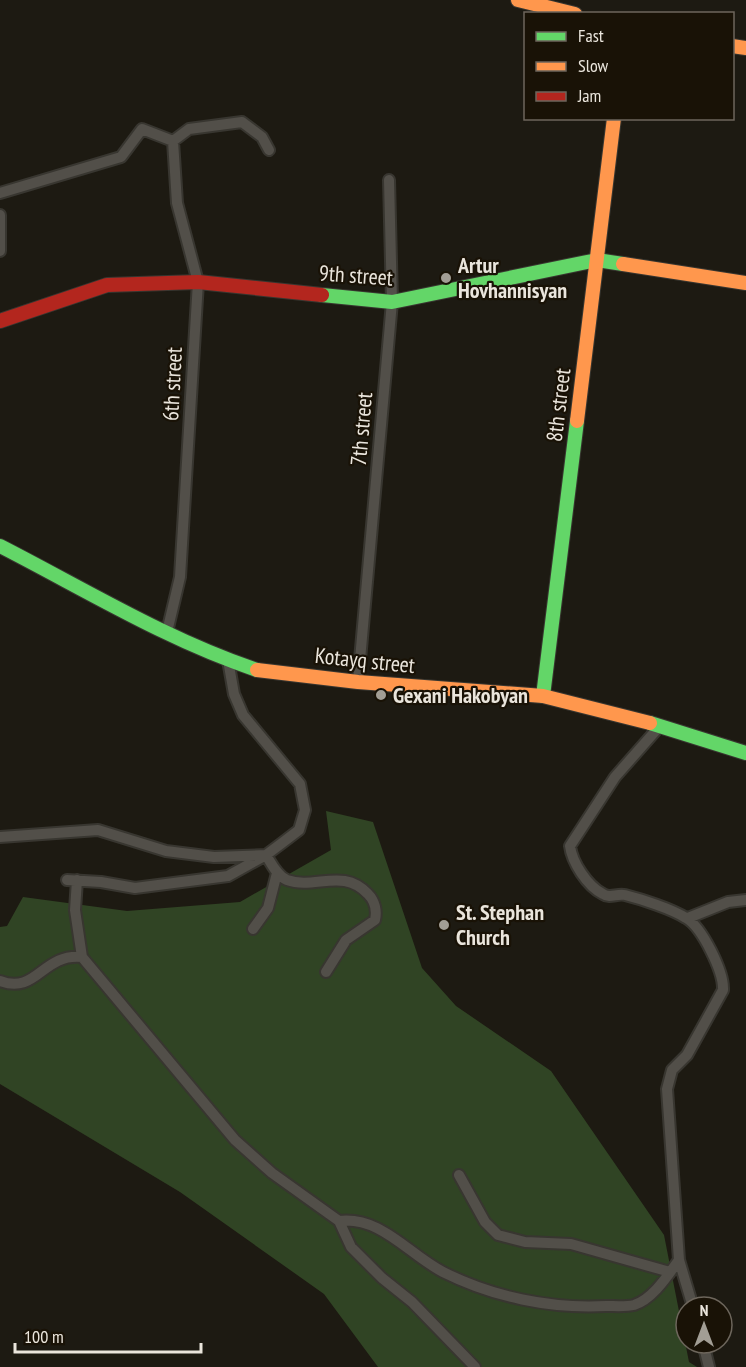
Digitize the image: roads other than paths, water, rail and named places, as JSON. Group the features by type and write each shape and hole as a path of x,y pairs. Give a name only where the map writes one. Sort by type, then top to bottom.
{"street":[{"path":"518,0 567,12"},
{"name":"8th street","path":"543,696 614,120"},
{"path":"0,193 121,157 142,129 173,141 189,129 242,122 262,137 269,150"},
{"name":"6th street","path":"167,632 180,577 198,282 177,203 173,141"},
{"name":"7th street","path":"358,682 392,302 389,180"},
{"path":"0,215 0,251"},
{"name":"9th street","path":"0,321 106,285 198,282 392,302 597,260 746,283"},
{"name":"Kotayq street","path":"0,546 167,632 228,660 258,670 358,682 543,696 746,752"},
{"path":"228,660 234,694 243,715 300,784 305,810 299,830 266,855 228,876 135,888 72,880 82,957 235,1140 272,1173 339,1221 351,1247 382,1278 412,1302 475,1367"},
{"path":"658,727 615,777 570,846 571,858 594,888 603,895 625,895 687,918 712,952 723,983 723,990 687,1055 672,1070 667,1089 680,1260 690,1295"},
{"path":"0,837 98,830 166,850 214,857 266,855"},
{"path":"266,855 277,873 287,880 341,879 362,887 372,898 376,913 375,920 346,940 326,972"},
{"path":"253,929 268,908 277,873"},
{"path":"687,918 728,902 746,900"},
{"path":"0,981 16,984 38,976 52,961 67,956 82,957"},
{"path":"459,1175 485,1222 498,1235 525,1242 571,1244 670,1272"},
{"path":"339,1221 355,1219 372,1224 442,1271 504,1297 584,1307 634,1305 658,1287 680,1260"}],"place":[{"name":"Artur Hovhannisyan","path":"446,278"},
{"name":"Gexani Hakobyan","path":"381,695"},
{"name":"St. Stephan Church","path":"444,925"}]}
